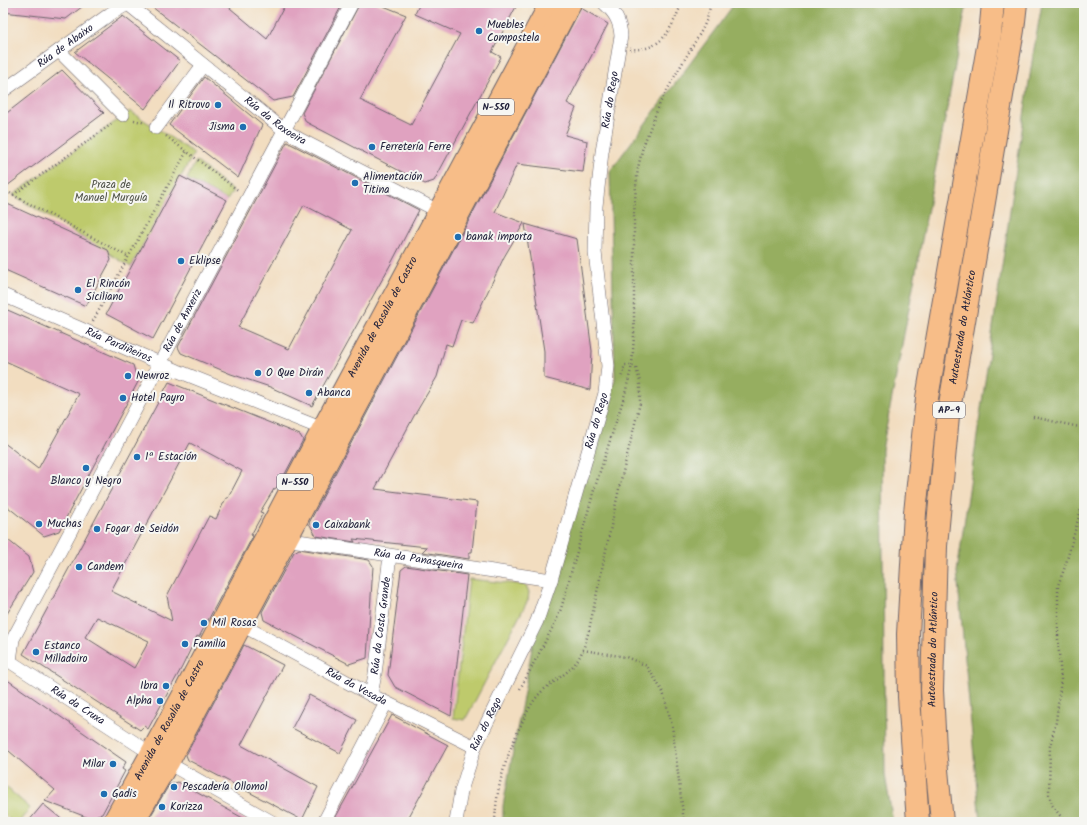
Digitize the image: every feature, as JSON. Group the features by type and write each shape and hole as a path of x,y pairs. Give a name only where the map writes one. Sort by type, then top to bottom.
{"highway":[{"name":"Avenida de Rosalía de Castro","path":"133,822 160,758 323,429 551,3"},
{"name":"Avenida de Rosalía de Castro","path":"114,822 160,758 240,624 570,3"},
{"name":"Autoestrada do Atlántico","path":"918,822 909,697 908,634 915,513 927,398 990,35 993,3"},
{"name":"Autoestrada do Atlántico","path":"942,822 935,749 932,690 936,546 948,416 1011,46 1016,3"}],"street":[{"name":"Rúa da Raxoeira","path":"128,3 284,130 440,212"},
{"name":"Rúa de Abaixo","path":"3,91 110,14 128,3"},
{"name":"Rúa de Anxeriz","path":"6,659 13,639 352,3"},
{"name":"Rúa do Rego","path":"456,822 461,791 474,747 537,621 551,580 608,378 608,366 595,252 595,226 602,152 620,46 620,27 617,17 604,3"},
{"path":"59,51 123,115"},
{"path":"156,128 203,64"},
{"name":"Rúa Pardiñeiros","path":"3,295 161,363 323,429"},
{"name":"Rúa da Panasqueira","path":"285,539 551,580"},
{"name":"Rúa da Costa Grande","path":"371,695 390,556"},
{"name":"Rúa da Vesada","path":"240,624 386,703 474,747"},
{"name":"Rúa da Cruxa","path":"6,659 160,758 272,822"},
{"path":"324,822 386,703"}],"path":[{"path":"620,46 632,49 642,49 654,46 664,38 682,3"},
{"path":"495,822 501,776 510,748 527,712 536,698 548,686 567,672 576,662 583,650 589,630 620,484 640,403 639,374 636,368 632,365 634,336 634,215 638,168 651,125 676,74 702,30 707,19 711,3"},
{"path":"13,195 123,115 156,128 249,198"},
{"path":"87,332 187,152"},
{"path":"3,189 129,257"},
{"path":"1033,418 1084,428"},
{"path":"1065,822 1052,805 1049,794 1050,746 1056,722 1061,679 1058,639 1058,585 1065,567 1084,498"},
{"path":"583,650 626,657 647,666 663,692 672,725 684,822"}],"green space":[{"path":"735,3 967,3 882,450 885,775 893,822 503,822 503,806 537,621 615,379 610,171"},
{"path":"1042,3 1084,3 1084,822 980,822 957,572 1033,55"},
{"name":"Praza de Manuel Murguía","path":"130,111 194,153 131,267 13,195"},
{"path":"196,161 233,191 227,200 187,179"},
{"path":"469,579 526,585 529,592 528,600 465,720 453,718"},
{"path":"6,787 30,808 19,822 13,822 3,814 3,791"}],"building":[{"path":"3,3 87,3 66,19 3,12"},
{"path":"147,3 224,3 267,39 286,3 343,3 293,97 273,101"},
{"path":"360,3 376,3 406,15 360,100 411,125 460,34 415,14 420,3 518,3 492,52 501,57 434,181 425,184 306,122 302,113"},
{"path":"581,8 608,24 567,103 576,108 565,135 587,141 583,172 517,164 495,212 524,223 504,257 473,323 461,320 452,346 446,344 437,377 414,416 375,489 477,502 472,552 469,552 469,559 422,552 427,547 353,539 355,542 316,536 309,523"},
{"path":"123,16 180,61 145,109 75,52"},
{"path":"62,70 104,113 3,189 3,116"},
{"path":"204,77 262,125 238,178 169,125"},
{"path":"287,142 419,210 312,406 270,387 231,374 181,353 178,347","holes":["304,205 352,230 289,349 238,327"]},
{"path":"180,176 227,200 153,339 106,314"},
{"path":"3,202 108,250 111,260 86,306 3,269"},
{"path":"525,224 577,239 592,351 590,390 544,378 544,351"},
{"path":"3,308 133,365 138,382 59,531 44,536 3,503 3,442 38,469 79,394 3,360"},
{"path":"169,382 300,435 303,440 278,487 274,489 260,512 263,513 251,535 253,536 199,637 197,636 148,729 144,726 140,730 23,654","holes":["190,443 242,471 228,498 226,498 216,519 209,516 167,596 172,621 111,591","97,617 149,641 134,668 85,637"]},
{"path":"3,536 29,557 33,572 3,620"},
{"path":"299,549 369,560 373,566 367,658 349,664 264,620 262,612 294,552"},
{"path":"406,566 467,575 451,716 395,687 388,675 401,570"},
{"path":"244,645 283,665 241,745 318,787 302,820 188,760 186,755"},
{"path":"3,677 126,762 122,769 125,771 102,814 97,815 94,820 45,801 55,790 3,746"},
{"path":"309,695 357,720 340,753 292,728"},
{"path":"392,715 448,745 406,822 333,822"},
{"path":"178,782 250,822 147,822 169,785"},
{"path":"43,804 65,822 28,822"}],"place":[{"name":"Muebles Compostela","path":"479,31"},
{"name":"Il Ritrovo","path":"218,105"},
{"name":"Jisma","path":"243,127"},
{"name":"Ferretería Ferre","path":"372,147"},
{"name":"Alimentación Titina","path":"355,183"},
{"name":"banak importa","path":"458,237"},
{"name":"Eklipse","path":"181,261"},
{"name":"El Rincón Siciliano","path":"78,290"},
{"name":"O Que Dirán","path":"258,373"},
{"name":"Newroz","path":"128,376"},
{"name":"Abanca","path":"309,393"},
{"name":"Hotel Payro","path":"123,398"},
{"name":"1ª Estación","path":"137,457"},
{"name":"Blanco y Negro","path":"86,468"},
{"name":"Muchas","path":"39,524"},
{"name":"Caixabank","path":"316,525"},
{"name":"Fogar de Seidón","path":"97,529"},
{"name":"Candem","path":"79,567"},
{"name":"Mil Rosas","path":"204,623"},
{"name":"Familia","path":"185,644"},
{"name":"Estanco Milladoiro","path":"36,652"},
{"name":"Ibra","path":"166,686"},
{"name":"Alpha","path":"160,701"},
{"name":"Milar","path":"113,764"},
{"name":"Pescadería Ollomol","path":"174,787"},
{"name":"Gadis","path":"104,794"},
{"name":"Korizza","path":"162,807"}]}
